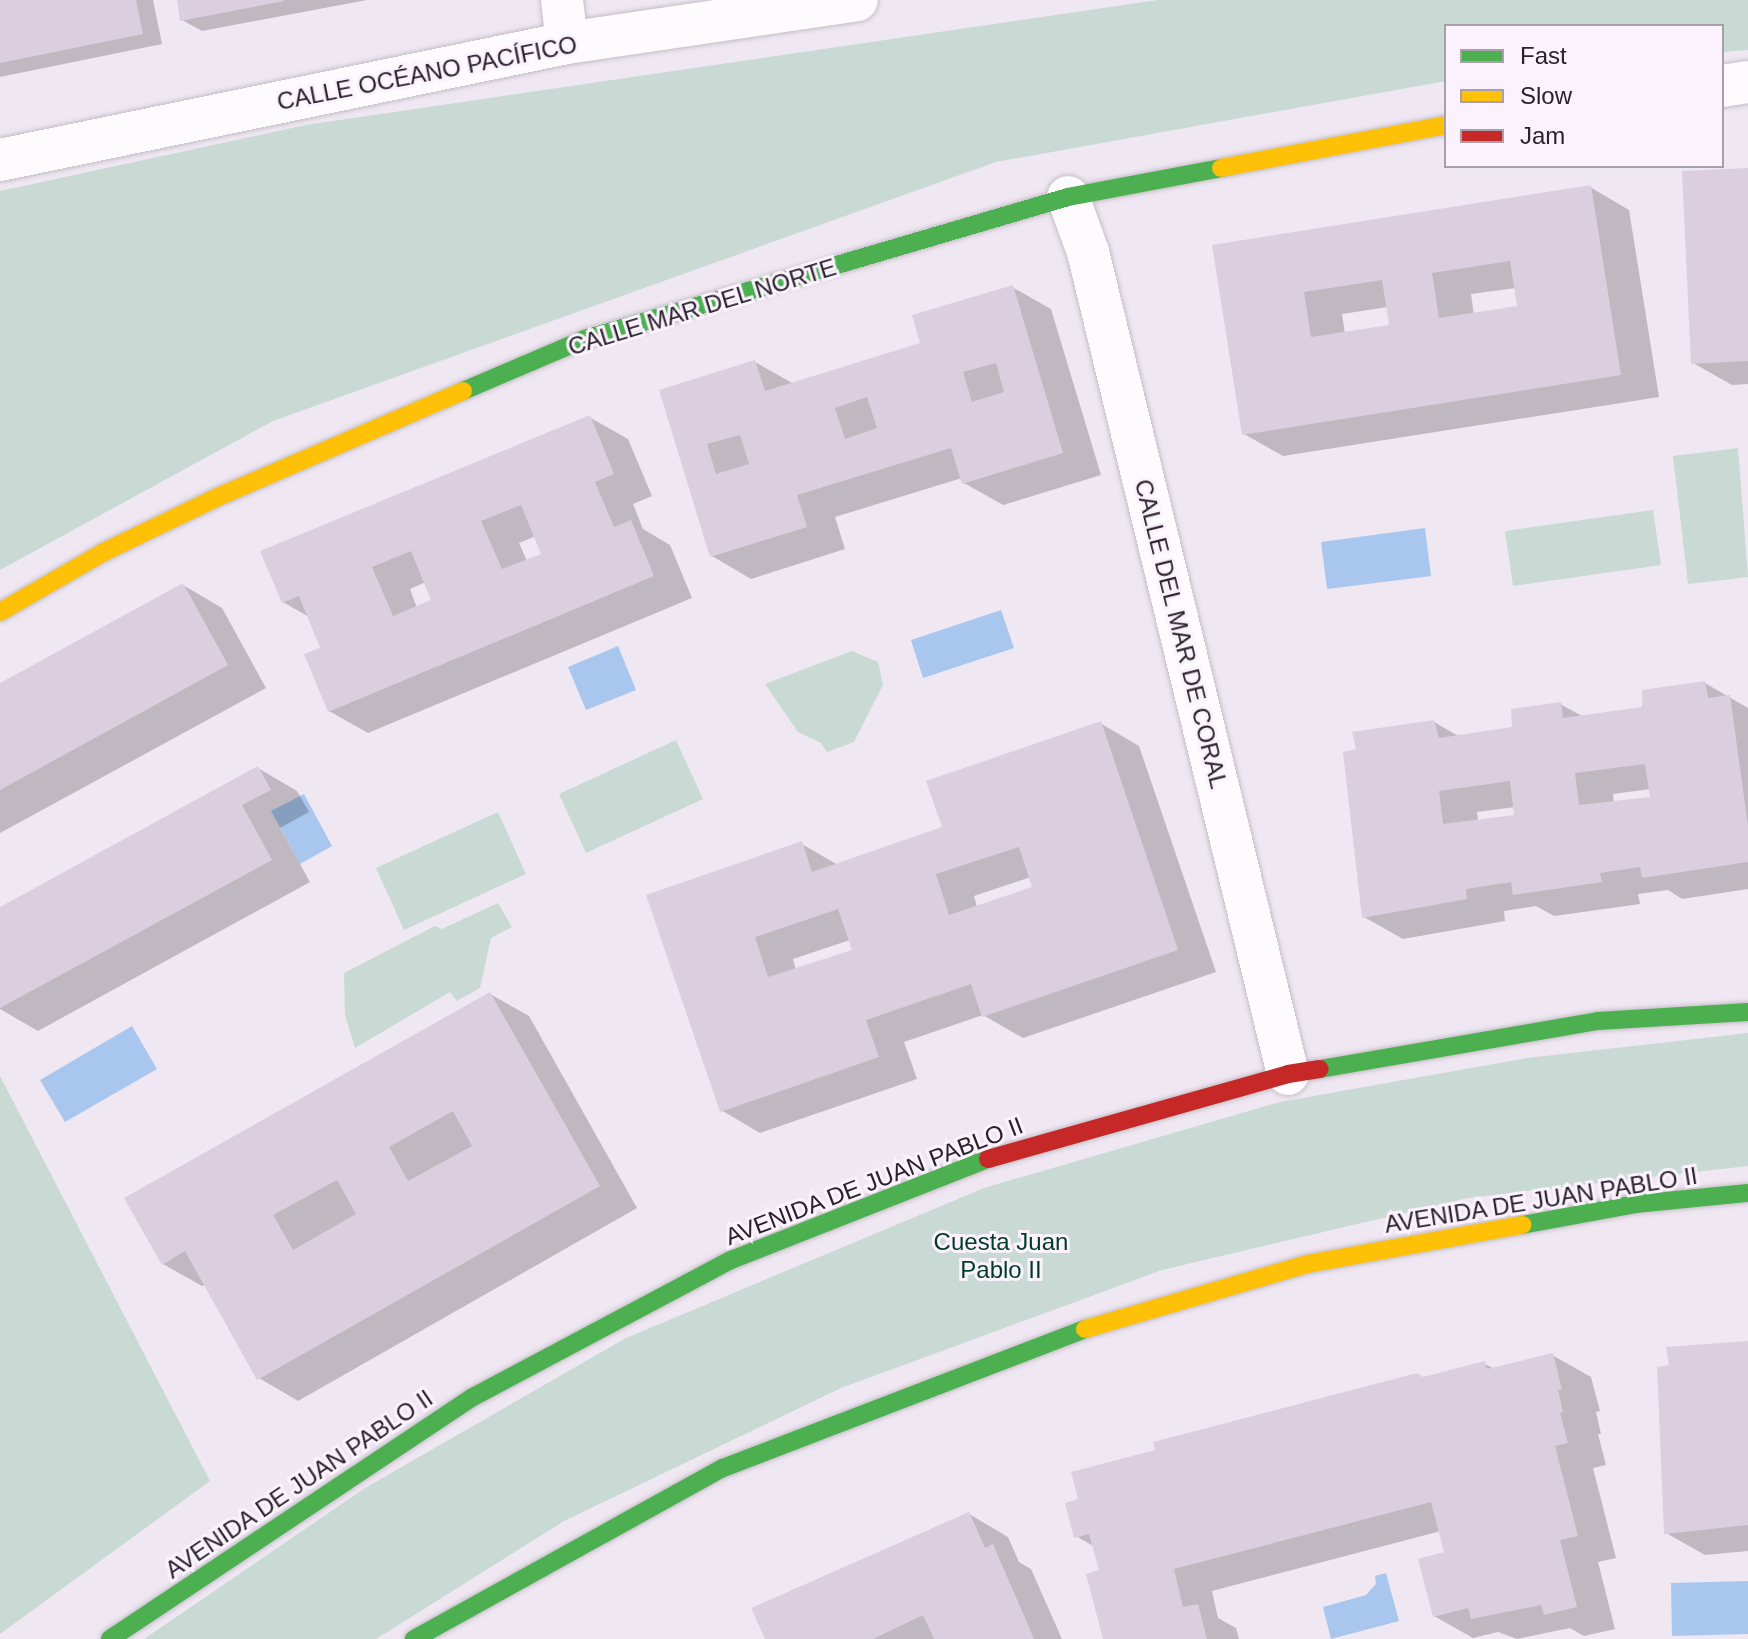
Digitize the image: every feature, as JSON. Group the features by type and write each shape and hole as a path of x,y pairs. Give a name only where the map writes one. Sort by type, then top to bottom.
{"street":[{"path":"562,0 567,43"},
{"name":"CALLE OCÉANO PACÍFICO","path":"0,160 567,43 857,0"},
{"path":"1724,86 1748,82"},
{"name":"CALLE MAR DEL NORTE","path":"0,612 104,552 218,497 585,339 1068,197 1444,125"},
{"name":"CALLE DEL MAR DE CORAL","path":"1068,197 1088,252 1288,1074"},
{"name":"AVENIDA DE JUAN PABLO II","path":"110,1639 473,1397 731,1260 999,1155 1288,1074 1598,1021 1748,1012"},
{"name":"AVENIDA DE JUAN PABLO II","path":"414,1639 723,1468 1068,1334 1307,1264 1635,1204 1748,1193"}],"green space":[{"path":"1158,0 1748,0 1748,50 1724,52 1724,24 1444,24 1444,81 996,162 273,421 0,570 0,191 306,125"},
{"path":"1738,448 1748,577 1688,584 1673,456"},
{"path":"1653,510 1661,565 1513,586 1505,531"},
{"path":"852,651 878,662 883,685 854,742 827,752 821,743 798,732 765,684"},
{"path":"676,740 703,799 586,853 559,794"},
{"path":"498,812 526,874 404,930 376,868"},
{"path":"498,903 512,927 491,938 480,988 457,1001 450,992 355,1048 345,1015 344,973 435,926 442,929"},
{"name":"Cuesta Juan Pablo II","path":"1748,1033 1748,1166 1468,1198 1162,1270 841,1388 564,1521 376,1639 144,1639 365,1488 626,1338 984,1188 1280,1102 1527,1058"},
{"path":"0,1076 210,1481 0,1634"}],"water":[{"path":"1425,528 1431,576 1327,589 1321,542"},
{"path":"1001,610 1014,648 923,678 911,640"},
{"path":"618,646 636,690 586,710 568,667"},
{"path":"304,794 332,846 300,864 271,811"},
{"path":"132,1026 157,1069 65,1122 40,1080"},
{"path":"1386,1573 1399,1621 1331,1639 1323,1607 1366,1595 1376,1584 1375,1576"},
{"path":"1748,1581 1748,1634 1672,1636 1671,1583"}],"building":[{"path":"0,0 136,0 143,34 0,63"},
{"path":"177,0 283,0 284,1 180,21"},
{"path":"1748,168 1748,361 1691,364 1682,171"},
{"path":"1591,185 1621,375 1242,435 1212,245","holes":["1510,261 1517,306 1439,318 1432,273","1382,280 1389,325 1311,337 1304,292"]},
{"path":"1013,285 1063,453 962,484 951,448 797,495 807,527 710,557 659,390 755,360 765,391 920,343 912,315","holes":["996,363 1004,392 972,402 963,372","867,397 877,428 845,439 835,408","740,435 749,464 716,474 707,444"]},
{"path":"590,415 614,474 595,482 614,527 631,520 654,576 328,712 304,654 320,648 299,596 282,603 260,551","holes":["521,505 541,554 502,569 481,521","411,551 431,600 393,616 372,567"]},
{"path":"183,583 228,665 0,790 0,683"},
{"path":"1705,681 1708,698 1730,695 1748,826 1748,862 1642,878 1640,867 1600,873 1602,882 1513,895 1511,882 1466,889 1467,899 1362,918 1343,752 1356,749 1352,732 1434,720 1439,738 1512,727 1511,709 1561,702 1563,718 1642,707 1642,690","holes":["1645,764 1650,797 1579,805 1575,773","1510,781 1514,815 1443,824 1439,791"]},
{"path":"1101,721 1178,950 982,1017 971,984 866,1020 879,1057 720,1112 646,895 802,841 812,872 942,827 926,781","holes":["1019,847 1032,887 949,915 936,874","838,909 852,950 768,977 755,937"]},
{"path":"258,766 271,790 242,805 272,860 0,1008 0,907"},
{"path":"490,992 600,1186 257,1380 185,1251 162,1265 124,1198","holes":["453,1111 472,1146 408,1181 389,1147","337,1180 356,1214 293,1250 273,1215"]},
{"path":"1748,1341 1748,1525 1664,1534 1657,1367 1669,1365 1666,1347"},
{"path":"1553,1353 1562,1390 1558,1390 1563,1412 1560,1413 1568,1443 1555,1446 1578,1536 1560,1540 1577,1607 1544,1615 1541,1605 1471,1619 1468,1608 1433,1617 1418,1559 1444,1552 1431,1502 1174,1569 1183,1607 1198,1604 1207,1639 1103,1639 1086,1574 1099,1570 1089,1534 1074,1538 1065,1503 1078,1499 1071,1472 1155,1450 1153,1442 1417,1373 1423,1377 1485,1361 1487,1369"},
{"path":"969,1512 985,1548 993,1544 1034,1639 934,1639 923,1615 873,1639 765,1639 751,1608"}],"traffic: fast":[{"path":"463,391 585,339 1068,197 1221,168"},
{"path":"1320,1069 1598,1021 1748,1012"},
{"path":"110,1639 473,1397 731,1260 988,1159"},
{"path":"1522,1225 1635,1204 1748,1193"},
{"path":"414,1639 723,1468 1085,1329"}],"traffic: slow":[{"path":"1221,168 1444,125"},
{"path":"0,612 104,552 218,497 463,391"},
{"path":"1085,1329 1307,1264 1522,1225"}],"traffic: jam":[{"path":"988,1159 1288,1074 1320,1069"}]}
